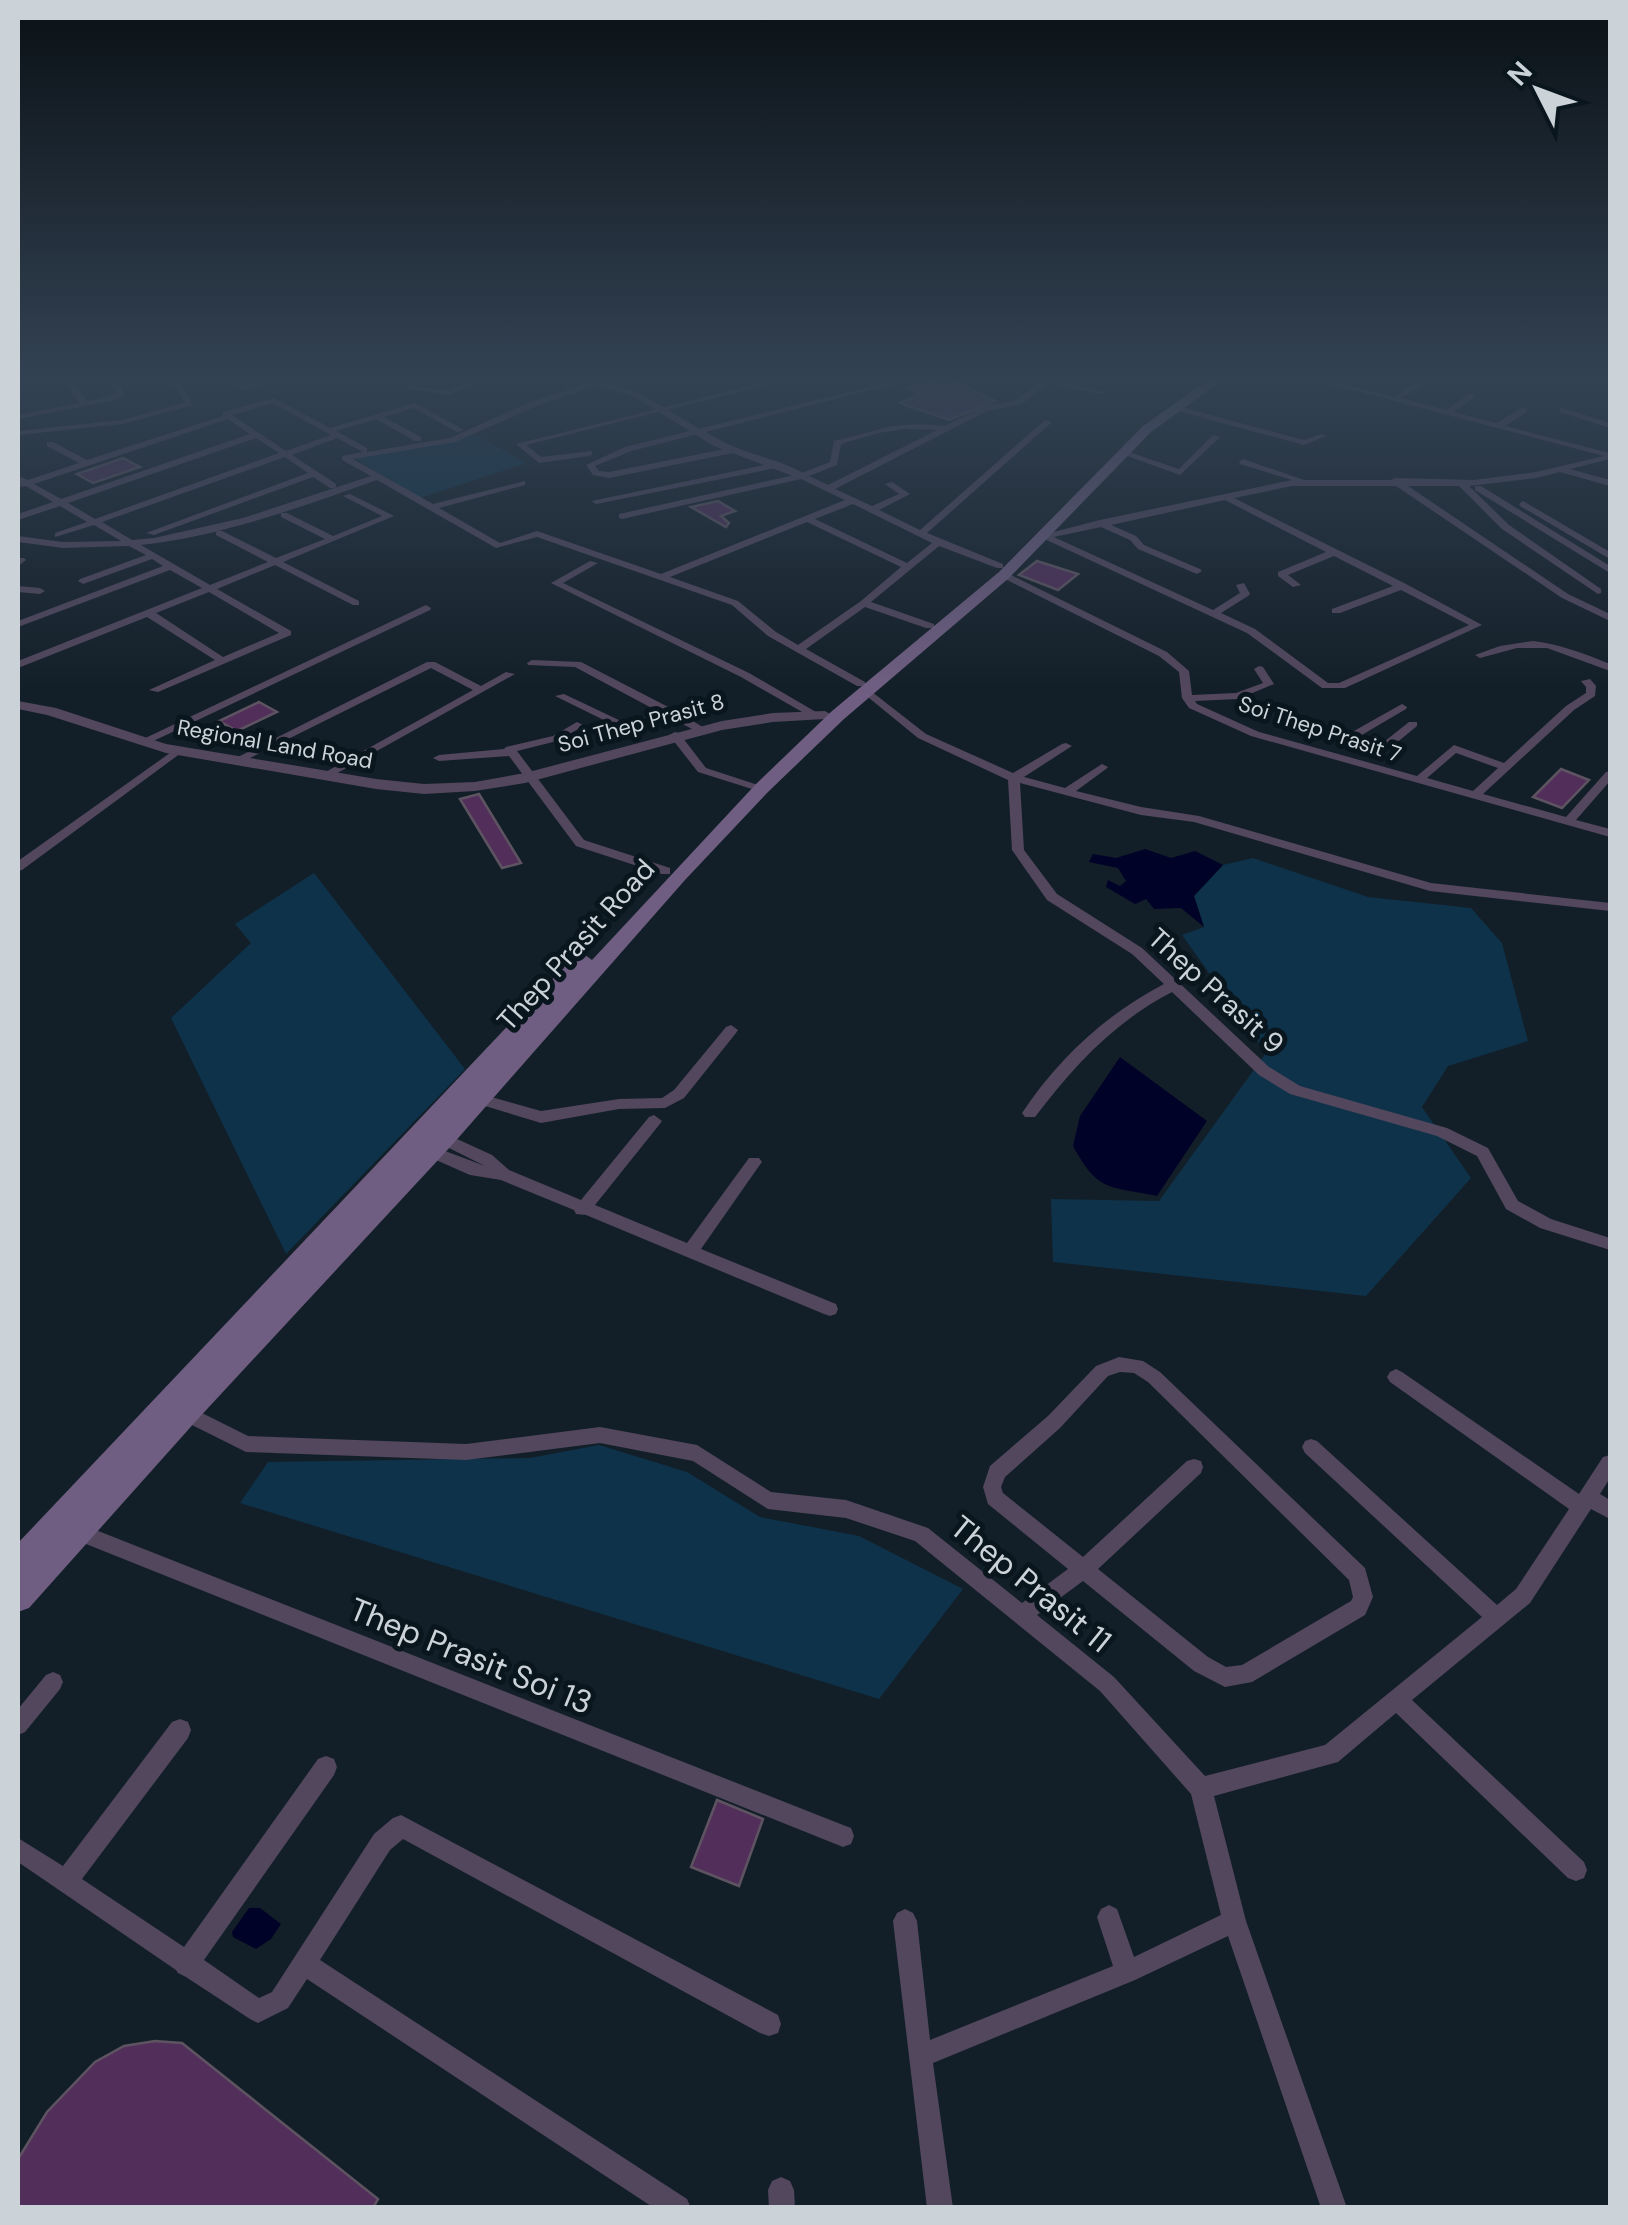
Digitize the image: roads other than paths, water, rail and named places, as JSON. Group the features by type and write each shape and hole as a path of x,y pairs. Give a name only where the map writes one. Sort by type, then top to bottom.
{"main road":[{"name":"Thep Prasit Road","path":"864,687 930,626 1002,570 1088,480"},
{"name":"Thep Prasit Road","path":"18,1564 752,785 825,716 1043,536 1098,480"},
{"name":"Thep Prasit Road","path":"18,1598 438,1145 825,716"}],"street":[{"path":"18,517 124,480"},
{"path":"58,536 214,480"},
{"path":"129,541 297,480"},
{"path":"325,480 333,486"},
{"path":"18,539 68,547 208,530 272,514 370,480"},
{"path":"383,480 499,546 537,534 735,603 772,634 864,687 922,736 1014,778 1141,811 1195,819 1430,887 1610,907"},
{"path":"596,501 703,480"},
{"path":"622,516 785,480"},
{"path":"809,480 1002,570 1164,654 1184,671 1187,698 1257,692 1269,684 1260,669"},
{"path":"827,489 845,480"},
{"path":"921,534 982,480"},
{"path":"1302,480 1309,482"},
{"path":"1043,536 1061,536 1100,523 1309,482 1486,480"},
{"path":"1395,481 1565,596 1610,618"},
{"path":"21,483 287,632 154,690"},
{"path":"430,508 522,483"},
{"path":"1465,483 1610,570"},
{"path":"1465,483 1489,513 1530,547 1598,591"},
{"path":"871,510 906,494 889,484"},
{"path":"18,665 390,516 347,496"},
{"path":"1043,536 1250,631 1326,686 1341,686 1478,625 1228,498"},
{"path":"659,578 852,501"},
{"path":"1523,504 1610,556"},
{"path":"284,515 333,539"},
{"path":"808,518 908,567"},
{"path":"1100,523 1133,538 1141,547 1197,570"},
{"path":"219,533 356,603"},
{"path":"799,649 864,603 938,542"},
{"path":"1296,585 1281,574 1335,552"},
{"path":"83,581 153,556"},
{"path":"592,564 556,583 825,716"},
{"path":"18,624 171,566"},
{"path":"1214,614 1245,594 1242,584"},
{"path":"1336,611 1403,586"},
{"path":"18,589 40,590"},
{"path":"864,603 930,626"},
{"path":"143,742 426,608"},
{"path":"148,613 223,661"},
{"path":"1480,655 1502,647 1544,642 1610,668"},
{"path":"532,663 578,664 700,728"},
{"path":"240,759 431,664 481,690"},
{"path":"328,774 510,674"},
{"path":"1474,796 1570,708 1591,694 1586,681"},
{"path":"560,696 622,726 672,712"},
{"name":"Soi Thep Prasit 7","path":"1187,698 1194,706 1255,734 1610,833"},
{"name":"Regional Land Road","path":"18,705 42,708 178,751 383,786 424,789 530,778"},
{"path":"1381,750 1351,736 1402,707"},
{"name":"Soi Thep Prasit 8","path":"530,778 733,720 825,716"},
{"path":"1364,766 1413,724"},
{"path":"512,752 514,747 558,738 577,725"},
{"path":"675,735 702,770 752,785"},
{"path":"1014,778 1066,746"},
{"path":"1418,780 1454,748 1505,767"},
{"path":"18,867 178,751"},
{"path":"439,758 512,752"},
{"path":"512,752 580,844 666,872"},
{"path":"1068,791 1102,766"},
{"path":"1568,822 1610,774"},
{"name":"Thep Prasit 9","path":"1014,778 1018,850 1052,898 1136,950 1264,1070 1295,1090 1456,1138 1482,1152 1512,1205 1546,1224 1610,1244"},
{"path":"1030,1113 1102,1028 1140,1001 1172,986"},
{"path":"480,1099 541,1118 619,1104 664,1102 679,1094 732,1030"},
{"path":"582,1210 654,1121"},
{"path":"438,1145 476,1171 502,1174 830,1309"},
{"path":"689,1252 754,1162"},
{"path":"1119,1364 1137,1366 1154,1377 1358,1575 1363,1597 1358,1608 1303,1642 1245,1675 1225,1677 1201,1664 1083,1570 1010,1514 994,1498 992,1487 997,1472 1054,1422 1102,1371 1119,1364"},
{"path":"1396,1376 1584,1501 1610,1510"},
{"name":"Thep Prasit 11","path":"186,1413 246,1444 466,1452 600,1435 698,1454 768,1500 846,1508 921,1534 1107,1684 1202,1788 1234,1921 1334,2208"},
{"path":"1311,1447 1497,1618"},
{"path":"1202,1788 1330,1754 1522,1596 1610,1462"},
{"path":"1021,1615 1083,1570 1194,1467"},
{"name":"Thep Prasit Soi 13","path":"78,1532 843,1836"},
{"path":"18,1725 53,1682"},
{"path":"1396,1699 1576,1870"},
{"path":"66,1881 180,1730"},
{"path":"186,1965 326,1767"},
{"path":"18,1849 258,2011 280,2000 382,1842 401,1826 769,2024"},
{"path":"1109,1917 1127,1972"},
{"path":"905,1921 940,2208"},
{"path":"920,2056 1127,1972 1234,1921"},
{"path":"304,1964 678,2208"}]}
